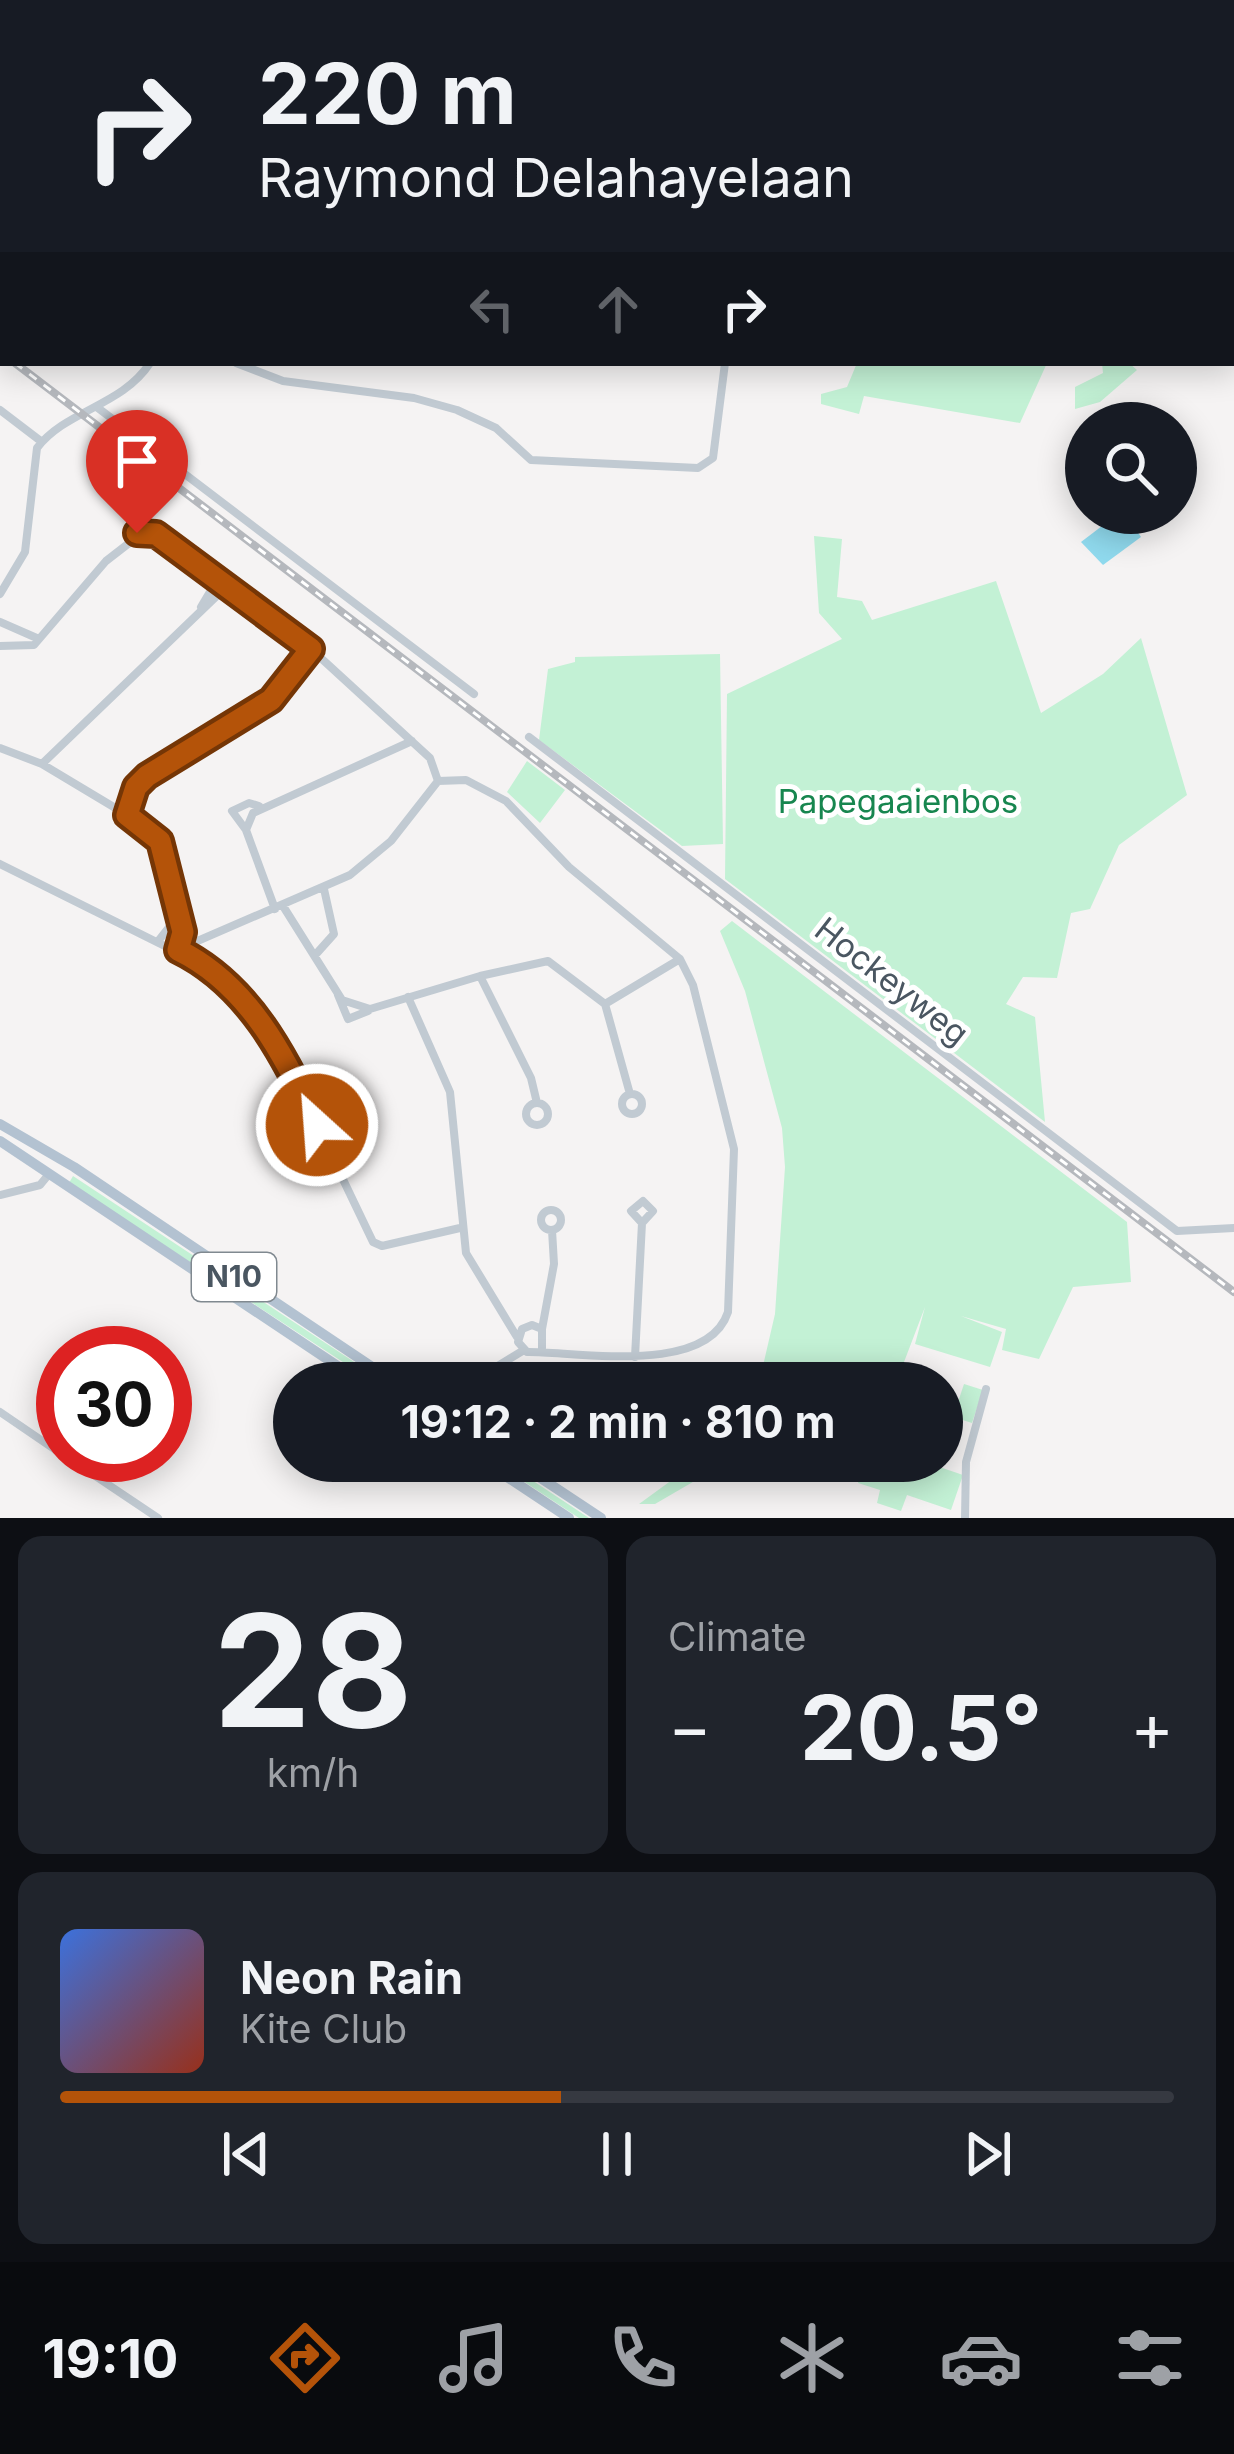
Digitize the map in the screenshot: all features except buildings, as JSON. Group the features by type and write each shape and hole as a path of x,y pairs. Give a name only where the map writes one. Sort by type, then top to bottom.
{"main road":[{"name":"N10","path":"0,1124 74,1167 365,1362"},
{"name":"N10","path":"0,1141 331,1362"},
{"path":"62,1184 59,1170 74,1167"},
{"path":"515,1482 569,1518"},
{"path":"546,1482 602,1518"}],"street":[{"path":"0,594 25,552 32,463 41,442 136,384 148,366"},
{"path":"244,366 283,381 414,398 457,410 496,428 531,460 698,468 713,458 725,366"},
{"path":"98,408 474,694"},
{"path":"0,410 41,442"},
{"path":"0,646 34,645 81,588 137,533 156,534 311,649 430,758 437,781"},
{"path":"200,608 217,580"},
{"path":"42,764 226,586"},
{"path":"0,622 40,639"},
{"path":"117,808 136,787 271,700 311,649"},
{"name":"Hockeyweg","path":"529,737 1177,1231 1234,1228"},
{"path":"246,830 260,806 412,741"},
{"path":"0,748 42,764 158,836 184,939 178,950"},
{"path":"178,950 324,889 376,855 437,781 466,779 506,801 569,866 680,958 693,985 734,1149 728,1312 709,1339 635,1357 585,1358 542,1348 524,1350 504,1362"},
{"path":"127,815 136,787"},
{"path":"260,806 249,803 232,811 246,830 279,908 317,953 338,994 354,1008 370,1009 548,961 605,1004 630,1094"},
{"path":"0,864 202,962 235,986 292,1073 373,1242 382,1246 460,1228"},
{"path":"317,953 334,934 324,889"},
{"path":"159,940 179,915"},
{"path":"199,941 202,962"},
{"path":"605,1004 680,958"},
{"path":"480,976 531,1078 537,1103"},
{"path":"409,997 450,1092 460,1228 473,1270 524,1350"},
{"path":"0,1196 40,1185 49,1174"},
{"path":"635,1357 642,1222"},
{"path":"542,1348 553,1230"},
{"path":"518,1339 525,1326 542,1329"},
{"path":"964,1518 966,1462 986,1389"},
{"path":"0,1412 36,1437"},
{"path":"104,1482 158,1518"}],"green space":[{"path":"856,366 1046,366 1020,423 864,396 859,414 821,404 821,394 847,387"},
{"path":"1102,366 1137,370 1100,402 1075,402 1075,387 1103,373"},
{"name":"Papegaaienbos","path":"814,536 842,539 837,597 862,601 872,620 996,581 1041,713 1103,674 1141,638 1187,795 1119,845 1090,909 1071,913 1057,978 1023,977 1006,1004 1035,1017 1045,1122 725,879 727,694 842,639 819,613"},
{"path":"720,654 723,844 682,846 539,740 548,669 575,662 575,657"},
{"path":"527,761 565,790 540,823 507,792"},
{"path":"732,921 1127,1222 1131,1282 1073,1287 1039,1359 1002,1350 1006,1329 961,1316 1002,1332 990,1367 915,1344 925,1307 904,1362 764,1362 775,1314 785,1167 782,1128 745,991 720,931"},
{"path":"73,1176 354,1362 343,1362 69,1183"},
{"path":"963,1387 983,1390 972,1423 963,1420"},
{"path":"525,1482 535,1482 589,1518 579,1518"},
{"path":"669,1482 693,1482 655,1504 639,1504"},
{"path":"961,1482 951,1510 907,1495 901,1511 877,1503 880,1490 858,1483"}],"water":[{"path":"1091,534 1141,537 1103,565 1081,542"}],"railway":[{"path":"19,366 1234,1292"}],"route":[{"path":"137,533 156,534 311,649 271,700 147,776 136,787 138,793 127,815 152,830 160,841 183,932 178,950 215,969 235,986 292,1073 317,1125"}]}
